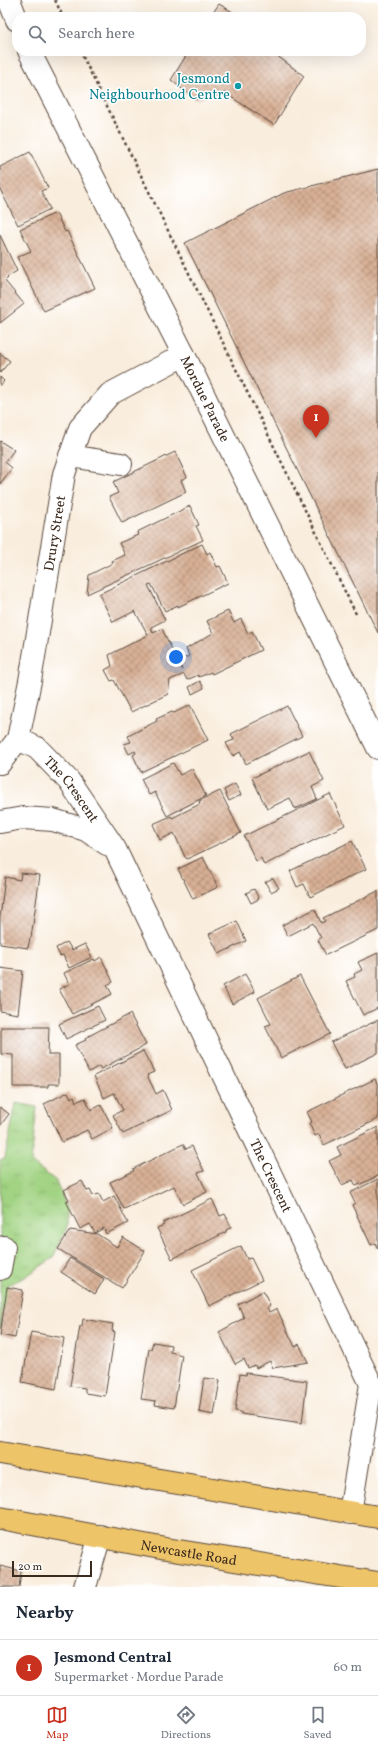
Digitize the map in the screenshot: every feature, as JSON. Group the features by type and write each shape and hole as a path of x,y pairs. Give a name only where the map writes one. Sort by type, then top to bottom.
{"highway":[{"path":"0,1453 378,1517"},
{"name":"Newcastle Road","path":"0,1518 166,1549 378,1583"}],"street":[{"path":"9,0 14,12"},
{"name":"Mordue Parade","path":"33,56 184,355 378,748"},
{"name":"Drury Street","path":"0,763 18,739 30,681 64,474 80,428 110,394 184,355"},
{"path":"70,456 121,464"},
{"name":"The Crescent","path":"18,739 37,748 69,781 115,849 370,1384 350,1512"},
{"name":"The Crescent","path":"0,822 24,818 54,820 86,830 115,849"},
{"path":"0,1269 4,1247"},
{"path":"86,1587 100,1536"}],"path":[{"path":"55,0 61,12"},
{"path":"82,56 357,616"}],"green space":[{"path":"16,1103 37,1107 31,1162 56,1181 67,1208 67,1227 53,1258 25,1277 8,1285 0,1328 0,1160 5,1158"}],"building":[{"path":"219,4 233,12 213,12"},
{"name":"Jesmond Neighbourhood Centre","path":"186,56 277,56 304,76 274,125 225,93 195,99 171,80"},
{"path":"30,152 48,188 41,191 50,209 18,225 0,189 0,167"},
{"path":"378,169 378,633 185,243 284,193"},
{"path":"56,213 65,232 67,231 95,288 44,311 17,257 31,251 20,229"},
{"path":"0,235 17,271 7,277 8,278 5,281 24,304 0,323"},
{"path":"0,353 10,361 0,373"},
{"path":"0,377 4,381 0,386"},
{"path":"0,441 14,450 5,462 12,468 0,484"},
{"path":"175,452 187,477 181,480 186,492 122,523 109,497 118,493 113,482"},
{"path":"190,506 199,525 196,526 203,540 87,594 89,575 125,555 119,543 138,535 137,532"},
{"path":"202,544 207,554 210,552 217,567 220,566 228,583 178,607 178,605 165,611 151,584 148,585 165,620 151,627 153,633 162,629 182,670 178,661 189,656 186,649 213,633 207,621 228,611 234,623 241,619 248,634 252,631 261,650 212,674 211,672 199,677 198,675 187,680 184,674 170,680 168,694 131,712 114,680 111,681 105,670 112,666 109,655 148,635 135,611 113,622 99,594"},
{"path":"200,681 204,688 192,694 189,687"},
{"path":"190,705 208,740 141,772 133,755 136,753 135,751 129,754 124,744 131,742 128,736 157,721 156,719 172,712 174,713"},
{"path":"287,706 302,736 246,764 240,752 233,756 226,743 234,740 231,734"},
{"path":"309,751 324,781 312,787 317,799 295,809 290,798 267,809 252,778"},
{"path":"173,763 180,775 192,769 206,796 167,816 155,792 149,795 141,779"},
{"path":"235,784 241,795 229,801 224,790"},
{"path":"220,791 241,833 187,859 174,833 160,840 153,824 171,816 172,818 200,804 199,801"},
{"path":"330,794 345,825 264,865 261,858 256,861 244,836"},
{"path":"352,841 366,869 310,897 304,884 297,887 290,871"},
{"path":"203,857 218,887 193,899 178,869"},
{"path":"21,873 40,875 31,938 28,948 0,944 0,918 5,877 20,880"},
{"path":"273,878 279,888 271,892 265,882"},
{"path":"254,889 259,899 251,903 246,893"},
{"path":"378,891 378,930 326,955 318,940 321,938 313,923 288,936 282,925 315,909 321,923 325,921 323,918"},
{"path":"237,921 246,941 219,954 209,934"},
{"path":"67,942 72,950 85,944 92,957 69,968 63,955 60,956 56,948"},
{"path":"378,953 378,1008 363,1015 346,981 355,977 354,974 362,970 358,962"},
{"path":"101,957 113,982 107,985 112,994 72,1014 59,989 69,984 64,973 94,959 95,961"},
{"path":"0,968 23,971 18,1014 0,1011"},
{"path":"245,974 255,992 232,1004 223,986"},
{"path":"300,976 330,1034 281,1058 265,1026 271,1024 258,998"},
{"path":"98,1006 105,1020 66,1039 59,1024"},
{"path":"130,1014 146,1045 101,1069 99,1066 89,1072 75,1045"},
{"path":"378,1020 378,1053 345,1069 331,1042"},
{"path":"1,1027 49,1027 48,1055 59,1055 59,1084 48,1084 48,1087 13,1087 13,1055 1,1054"},
{"path":"143,1051 154,1072 147,1075 156,1094 163,1090 172,1110 123,1134 113,1115 123,1110 114,1093 104,1098 94,1076"},
{"path":"375,1079 378,1086 378,1119 324,1145 319,1134 315,1136 309,1123 312,1122 307,1112"},
{"path":"68,1092 71,1098 74,1096 76,1102 85,1098 91,1110 101,1105 113,1128 92,1139 87,1130 62,1142 44,1104"},
{"path":"0,1107 9,1114 0,1126"},
{"path":"378,1127 378,1176 356,1186 353,1180 342,1185 329,1161 341,1155 337,1147"},
{"path":"183,1144 186,1149 192,1146 204,1171 198,1173 207,1192 183,1204 174,1186 124,1209 110,1182 134,1171 133,1169"},
{"path":"378,1179 378,1249 375,1243 371,1245 352,1205 355,1203 350,1193"},
{"path":"82,1181 87,1191 90,1190 93,1196 99,1194 103,1202 114,1196 128,1223 106,1234 104,1228 95,1233 90,1224 80,1229 66,1201 69,1200 64,1190"},
{"path":"212,1199 220,1216 225,1214 231,1227 226,1230 226,1232 172,1259 157,1228 164,1225 163,1223"},
{"path":"70,1230 97,1234 117,1247 123,1237 145,1251 122,1288 58,1249"},
{"path":"241,1246 247,1259 251,1258 262,1280 209,1306 192,1270"},
{"path":"70,1258 104,1279 95,1294 61,1272"},
{"path":"7,1287 23,1290 15,1338 0,1335"},
{"path":"263,1291 270,1306 267,1308 269,1313 277,1309 295,1347 299,1344 308,1362 273,1368 270,1361 256,1368 255,1365 248,1368 244,1359 235,1364 219,1332 244,1318 238,1304"},
{"path":"83,1319 113,1324 112,1331 115,1332 105,1396 85,1393 85,1388 70,1386 80,1326 82,1326"},
{"path":"31,1332 64,1338 56,1389 22,1382"},
{"path":"153,1342 171,1345 170,1352 182,1355 174,1408 155,1405 156,1401 141,1399 149,1349 151,1349"},
{"path":"246,1373 307,1381 302,1423 241,1414 241,1412 235,1411 240,1374 246,1375"},
{"path":"204,1378 220,1380 214,1415 199,1412"},
{"path":"0,1566 21,1571 19,1587 0,1587"}],"place":[{"name":"Jesmond Neighbourhood Centre","path":"238,86"},
{"name":"Jesmond Central","path":"316,438"}]}
